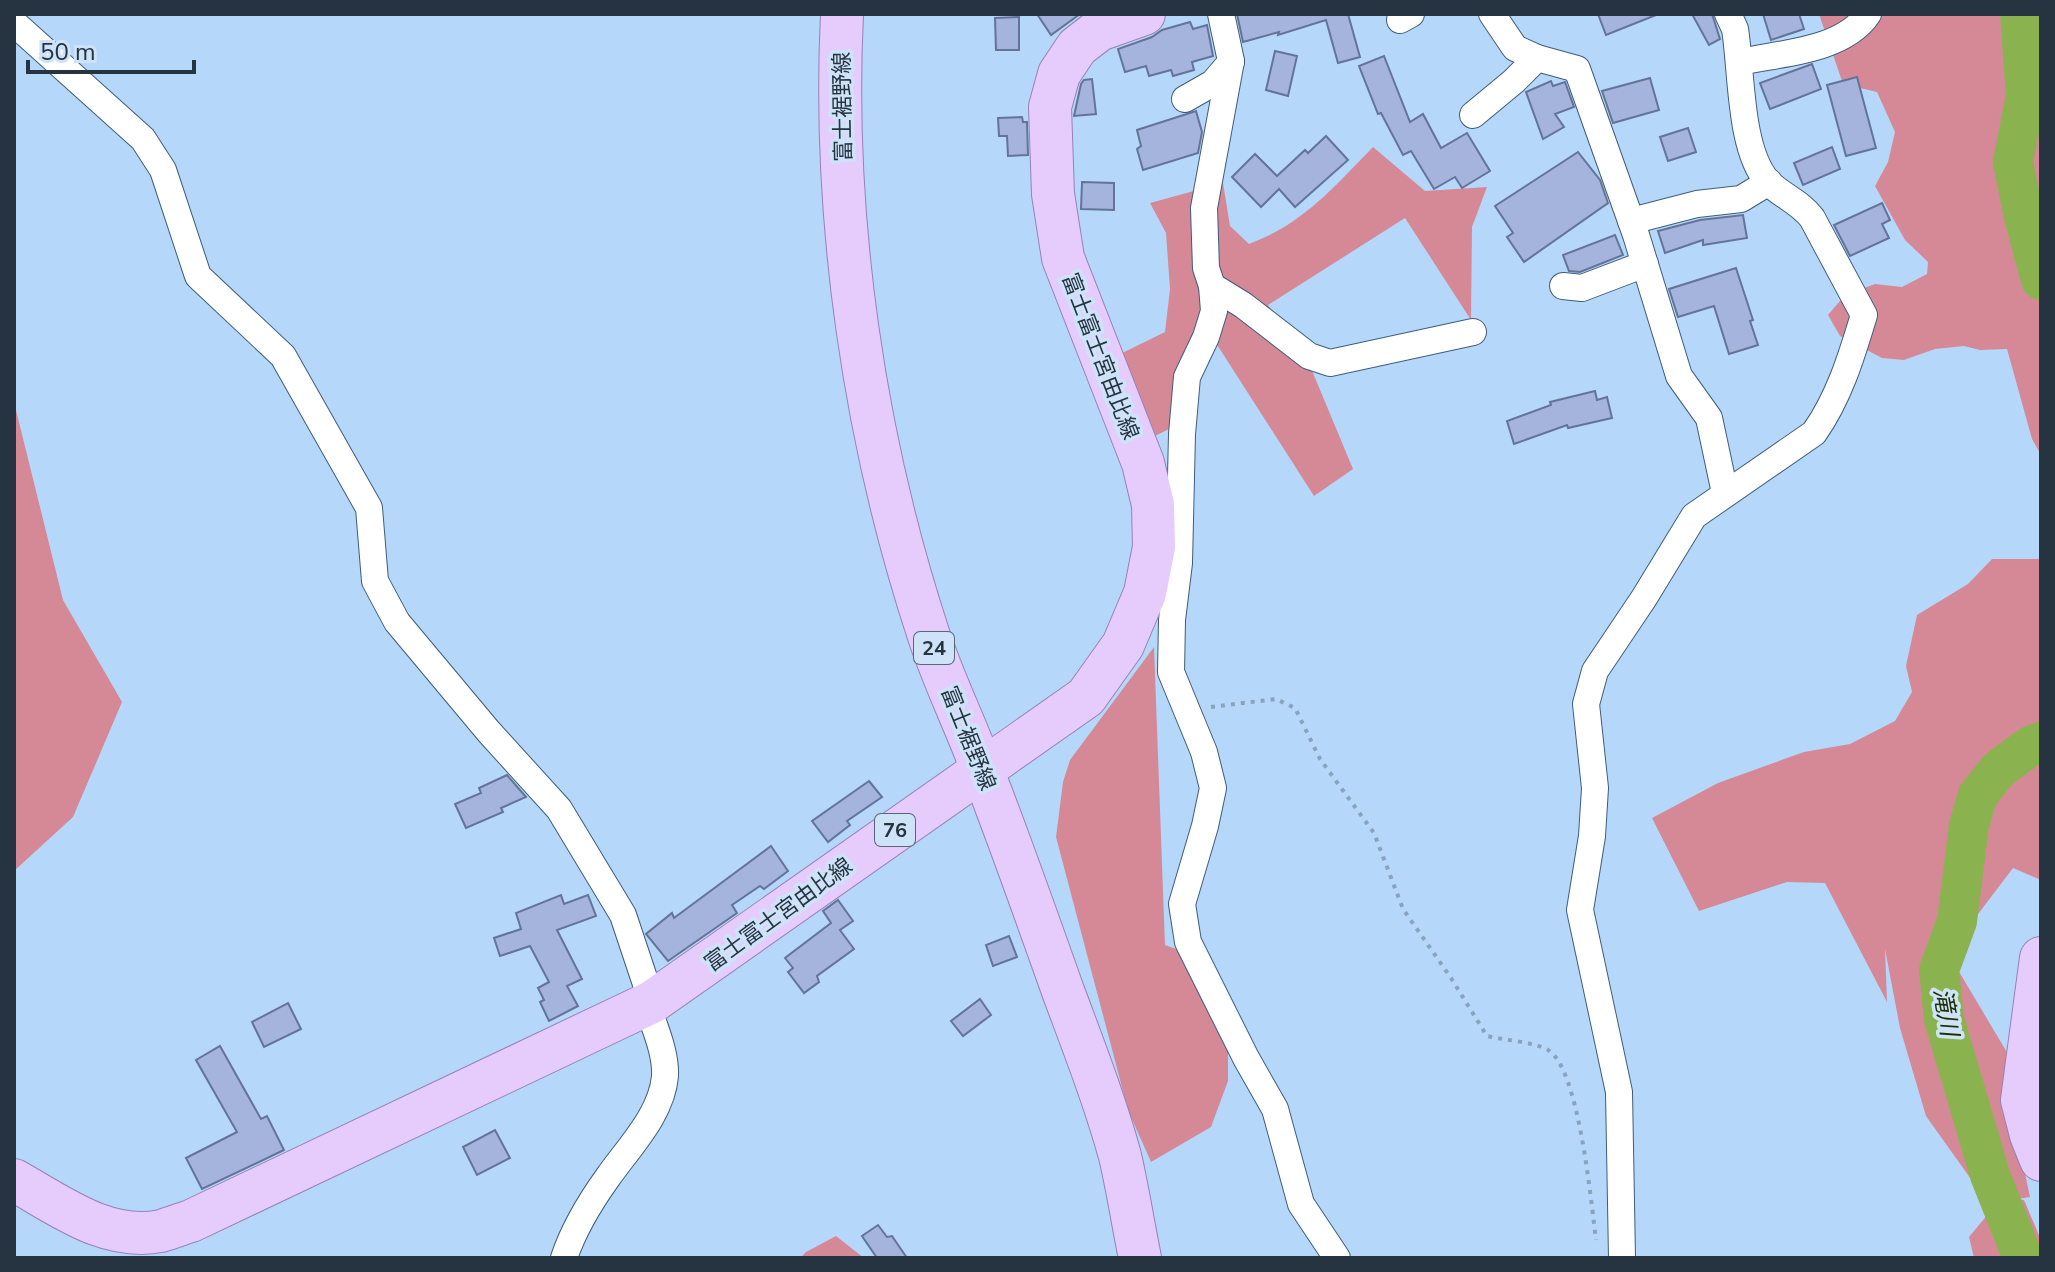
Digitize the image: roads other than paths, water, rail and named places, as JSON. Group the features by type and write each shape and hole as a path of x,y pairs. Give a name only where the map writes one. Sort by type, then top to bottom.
{"main road":[{"name":"富士裾野線","path":"842,14 840,62 846,228 879,452 903,550 929,636 982,768 1120,1156 1140,1258"},
{"name":"富士富士宮由比線","path":"14,1180 96,1226 133,1233 160,1231 191,1221 649,1003 1086,697 1123,645 1145,593 1154,547 1153,505 1143,463 1063,258 1053,194 1050,107 1059,74 1077,47 1099,30 1144,14"},
{"path":"2041,958 2022,1100 2041,1160"}],"street":[{"path":"1221,14 1231,61 1204,208 1206,268 1212,286 1214,311 1206,337 1187,377 1171,672 1189,710 1213,788 1182,904 1188,942 1275,1109 1301,1204 1337,1258"},
{"path":"1492,14 1515,48 1537,58 1577,69 1631,221 1679,376 1709,418 1725,493"},
{"path":"1622,1258 1619,1092 1580,910 1592,836 1595,788 1586,704 1595,671 1694,516 1814,433 1824,419 1850,360 1864,315 1812,218 1803,207 1769,182 1754,162 1748,138 1735,29 1728,14"},
{"path":"1740,62 1818,45 1854,31 1868,14"},
{"path":"14,23 143,139 150,149 163,170 198,276 283,356 369,508 375,581 397,622 489,732 559,809 623,915 662,1050 665,1076 655,1111 572,1233 564,1258"},
{"path":"1473,115 1537,58"},
{"path":"1185,99 1213,83 1231,61"},
{"path":"1631,221 1697,204 1741,199 1769,182"},
{"path":"1563,286 1582,288 1645,264"},
{"path":"1212,286 1243,305 1309,356 1330,363 1473,332"}],"waterway":[{"name":"滝川","path":"2020,14 2026,96 2013,162 2041,280"},
{"name":"滝川","path":"2023,1258 1990,1175 1944,1019 1939,970 1957,921 1969,825 1978,795 1999,769 2041,742"}]}
